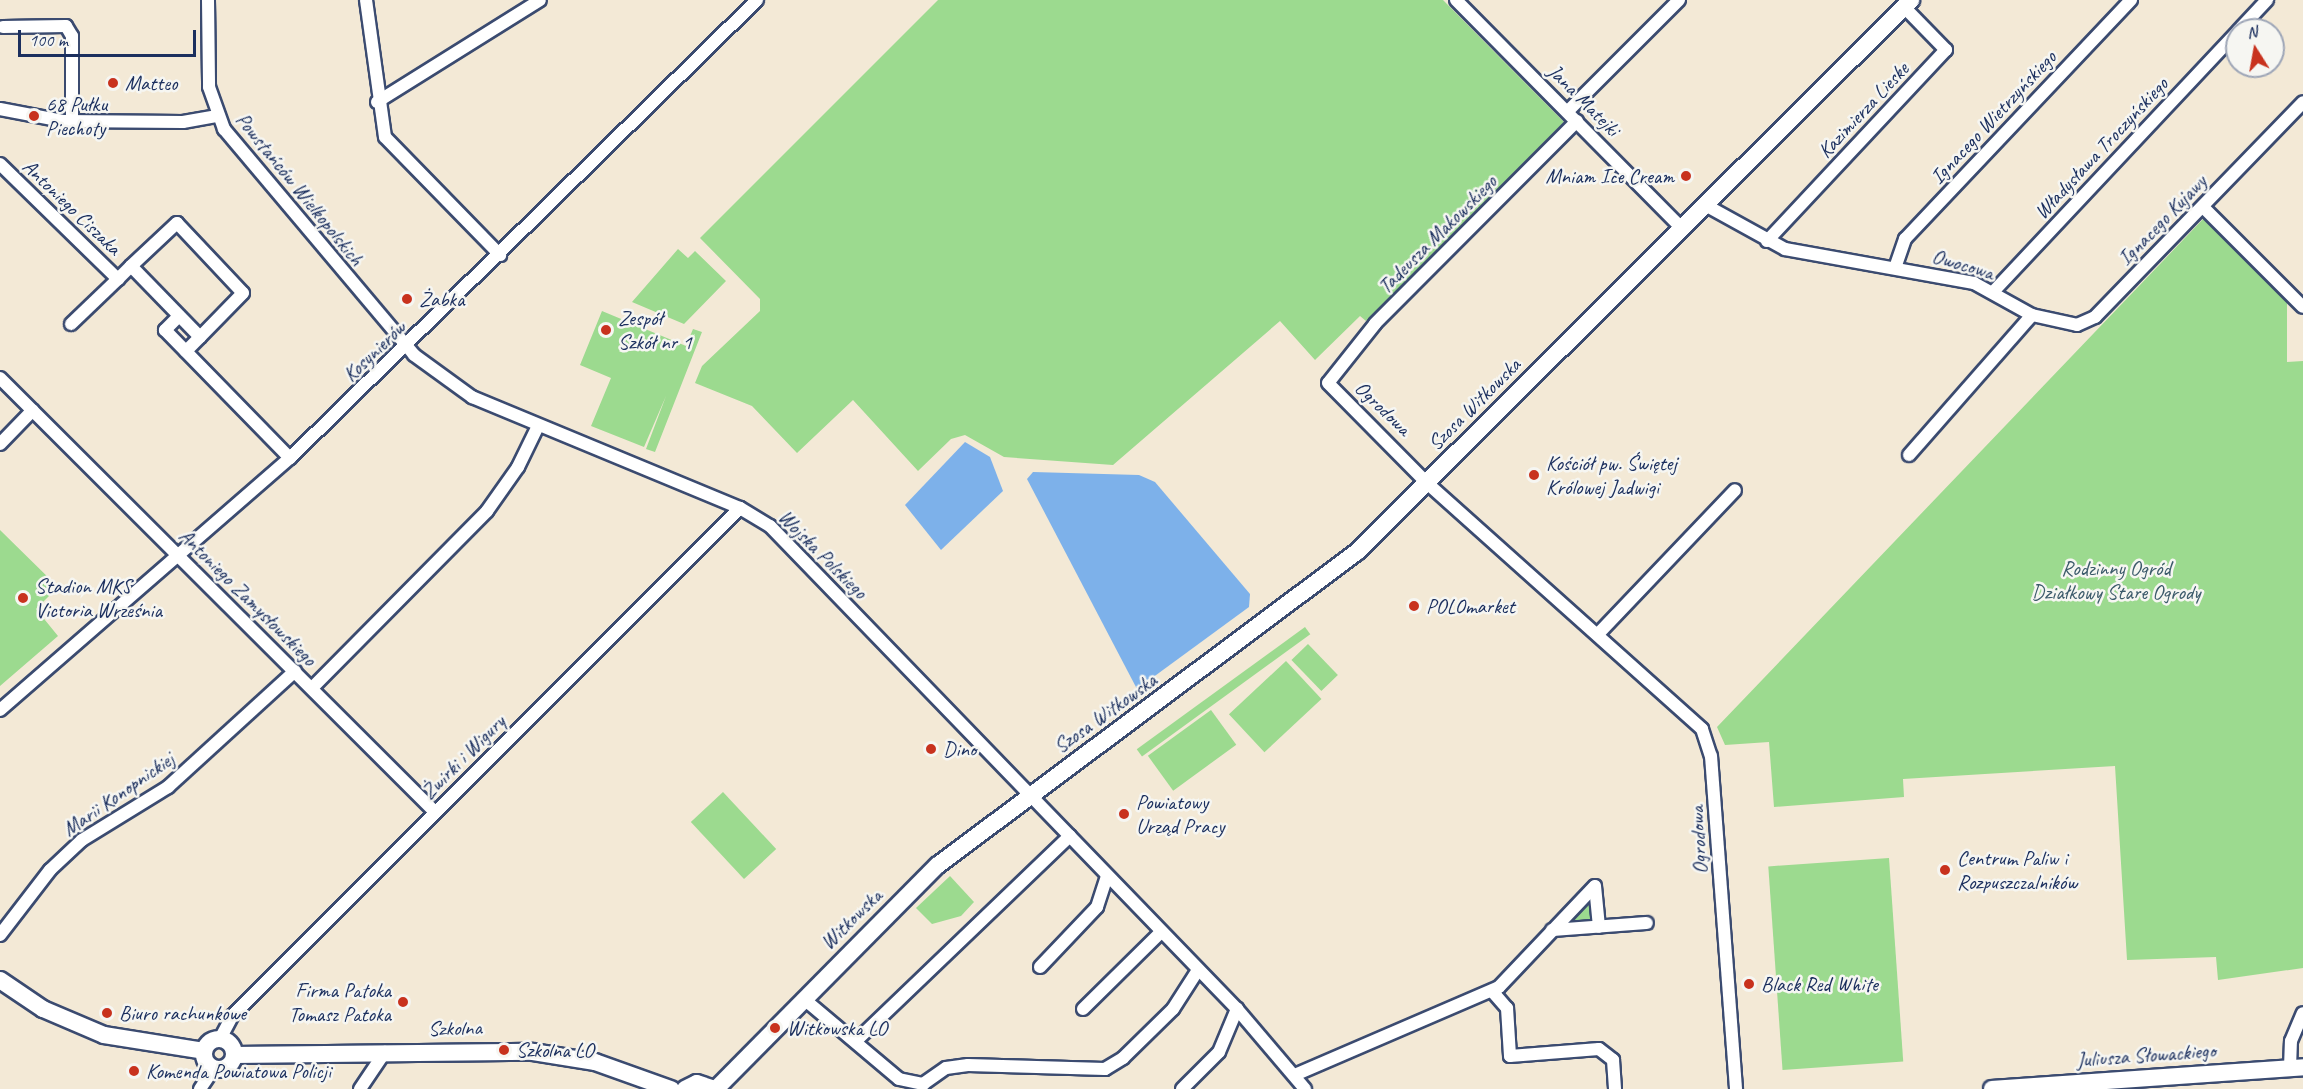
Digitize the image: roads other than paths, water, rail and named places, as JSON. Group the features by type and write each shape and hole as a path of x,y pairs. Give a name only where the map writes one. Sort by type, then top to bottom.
{"street":[{"name":"Powstańców Wielkopolskich","path":"208,0 208,76 217,116 245,157 407,347"},
{"path":"366,0 377,102 390,145 500,255"},
{"path":"377,102 540,0"},
{"name":"Kosynierów","path":"0,710 290,458 407,347 757,0"},
{"name":"Jana Matejki","path":"1456,0 1682,228"},
{"name":"Ignacego Wietrzyńskiego","path":"1895,268 1905,239 2131,0"},
{"name":"Władysława Troczyńskiego","path":"2250,18 2267,0"},
{"name":"Tadeusza Makowskiego","path":"1328,379 1572,116 1674,2"},
{"name":"Szosa Witkowska","path":"1031,796 1305,596 1427,483 1907,3"},
{"name":"Kazimierza Lieske","path":"1767,241 1946,50 1907,3"},
{"path":"3,27 66,26 72,36 72,121"},
{"name":"Władysława Troczyńskiego","path":"1993,292 2225,45"},
{"name":"Ignacego Kujawy","path":"2032,315 2067,325 2085,323 2203,207 2303,102"},
{"path":"0,109 72,121 183,122 217,116"},
{"name":"Antoniego Ciszaka","path":"0,164 118,279"},
{"name":"Owocowa","path":"1705,205 1767,241 1836,262 1895,268 1993,292 2032,315"},
{"path":"2203,207 2303,307"},
{"path":"131,266 177,223 243,293 186,351"},
{"name":"Antoniego Ciszaka","path":"71,324 131,266 200,337"},
{"path":"1909,454 2032,315"},
{"path":"179,316 165,330 290,458"},
{"name":"Wojska Polskiego","path":"407,347 454,387 538,426 740,508 770,526 1237,1009 1297,1074 1305,1089"},
{"name":"Antoniego Zamysłowskiego","path":"0,378 435,812"},
{"name":"Ogrodowa","path":"1328,379 1427,483 1599,633 1696,723 1709,745 1736,1089"},
{"path":"0,444 33,410"},
{"path":"312,688 487,511 518,467 538,426"},
{"path":"1599,633 1735,490"},
{"name":"Żwirki i Wigury","path":"220,1039 233,1015 740,508"},
{"name":"Marii Konopnickiej","path":"0,935 51,870 82,840 168,787 295,671"},
{"name":"Witkowska","path":"715,1089 938,865 1031,796"},
{"path":"857,1040 1070,836"},
{"path":"1040,967 1097,907 1107,876"},
{"path":"1297,1074 1492,991 1595,886 1599,927"},
{"path":"1552,930 1647,923"},
{"path":"1083,1009 1161,932"},
{"path":"804,999 912,1083 923,1084 946,1068 968,1065 1105,1068 1123,1058 1173,1009 1198,970"},
{"path":"0,980 43,1009 104,1035 204,1051 220,1039 234,1055 226,1067 214,1068"},
{"path":"1492,991 1507,1008 1510,1056 1599,1049 1613,1060 1615,1089"},
{"path":"1182,1089 1219,1052 1237,1009"},
{"path":"2296,1067 2291,1041 2303,1013"},
{"path":"204,1051 214,1068"},
{"path":"360,1089 386,1052"},
{"name":"Szkolna","path":"234,1055 533,1052 595,1062 671,1089"},
{"name":"Juliusza Słowackiego","path":"1992,1089 2296,1067"},
{"path":"200,1089 214,1068"},
{"path":"686,1089 702,1083 715,1089"}],"water":[{"path":"965,442 990,457 1003,491 941,550 905,505"},
{"path":"1033,472 1139,475 1155,482 1250,594 1249,607 1137,689 1027,479"}],"place":[{"name":"Matteo","path":"113,83"},
{"name":"68 Pułku Piechoty","path":"34,116"},
{"name":"Mniam Ice Cream","path":"1686,176"},
{"name":"Żabka","path":"407,299"},
{"name":"Zespół Szkół nr 1","path":"606,330"},
{"name":"Kościół pw. Świętej Królowej Jadwigi","path":"1534,475"},
{"name":"Stadion MKS Victoria Września","path":"23,598"},
{"name":"POLOmarket","path":"1414,606"},
{"name":"Dino","path":"931,749"},
{"name":"Powiatowy Urząd Pracy","path":"1124,814"},
{"name":"Centrum Paliw i Rozpuszczalników","path":"1945,870"},
{"name":"Black Red White","path":"1749,984"},
{"name":"Firma Patoka Tomasz Patoka","path":"403,1002"},
{"name":"Biuro rachunkowe","path":"107,1013"},
{"name":"Witkowska LO","path":"775,1028"},
{"name":"Szkolna LO","path":"504,1050"},
{"name":"Komenda Powiatowa Policji","path":"134,1071"}],"park label":[{"name":"Rodzinny Ogród Działkowy Stare Ogrody","path":"2116,580"}]}
